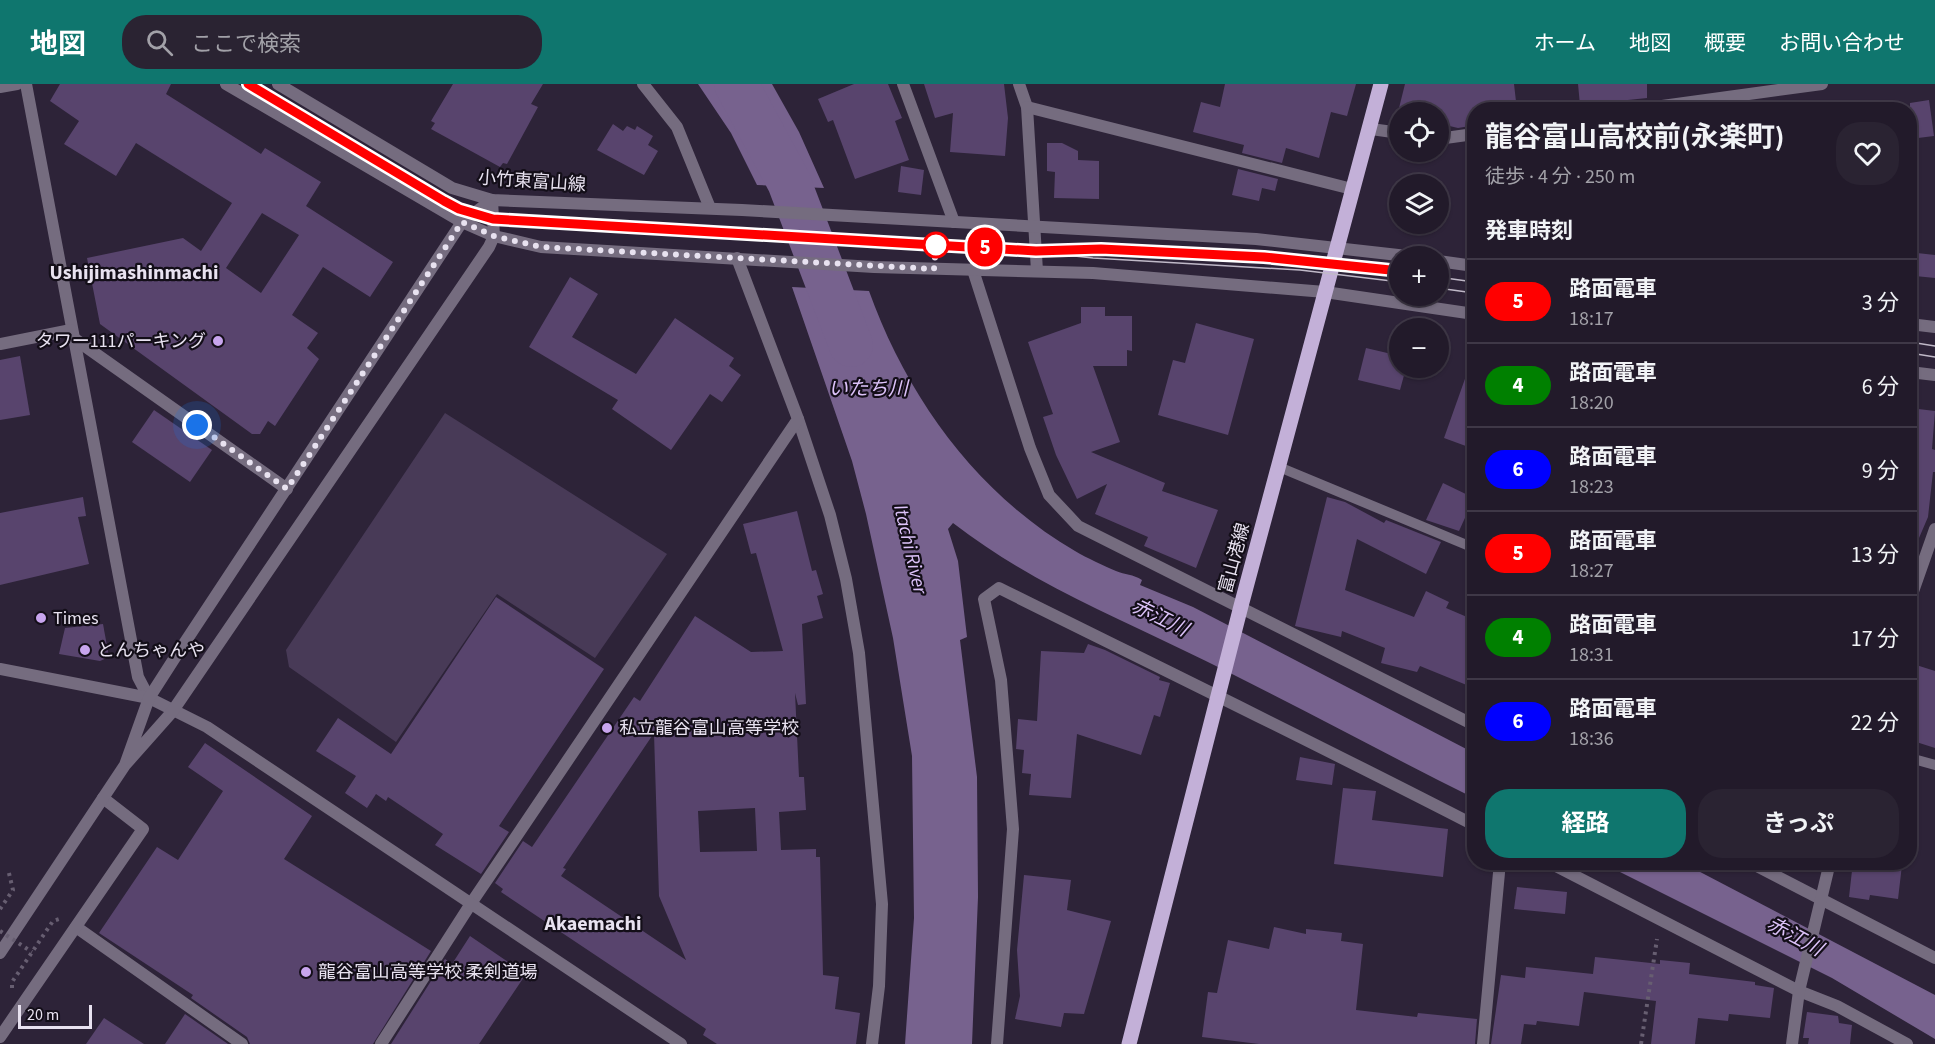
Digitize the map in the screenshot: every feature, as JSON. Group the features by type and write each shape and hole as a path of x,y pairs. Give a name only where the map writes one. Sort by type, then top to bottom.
{"main road":[{"name":"富山港線","path":"1129,1044 1222,680 1352,189 1371,129 1381,84"}],"street":[{"path":"0,87 17,84"},
{"path":"26,84 138,677 150,698"},
{"path":"226,84 462,222 494,236 541,247 874,267 1093,273 1325,292 1467,313"},
{"name":"小竹東富山線","path":"278,84 452,188 492,200 710,208 1256,239 1389,254"},
{"path":"643,84 677,127 710,208"},
{"path":"903,84 954,222"},
{"path":"1019,84 1027,106 1037,271"},
{"path":"1680,102 1761,88 1822,84"},
{"path":"1027,106 1352,189"},
{"path":"1371,129 1389,131"},
{"path":"1449,137 1467,135"},
{"path":"125,765 150,698 462,222 492,200"},
{"path":"0,952 125,765 172,712 484,255 494,236 492,200"},
{"path":"737,258 798,419 830,515 846,579 860,653 882,904 879,986 872,1044"},
{"path":"1449,263 1467,265"},
{"path":"973,270 1030,448 1049,495 1078,525 1240,613 1467,722"},
{"path":"1917,325 1935,327"},
{"path":"0,344 72,334 287,489"},
{"path":"1917,373 1935,375"},
{"path":"381,1044 472,902 798,419"},
{"path":"1917,581 1934,536"},
{"path":"997,1044 1013,829 1001,680 984,599 999,588 1218,697 1270,720 1467,821"},
{"path":"0,669 150,698 172,712 207,728 472,902 681,1044"},
{"path":"0,1037 143,829 103,798"},
{"path":"1483,1044 1499,870"},
{"path":"1563,870 1798,992 1837,1006 1907,1044"},
{"path":"1764,870 1820,901 1935,958"},
{"path":"1791,1044 1798,992 1828,870"},
{"path":"76,927 242,1044"}],"lane":[{"path":"1279,467 1467,545"},
{"path":"1917,760 1935,765"}],"path":[{"path":"0,909 13,890 8,869"},
{"path":"1641,1044 1660,920"},
{"path":"12,982 53,921"},
{"path":"0,930 32,952"}],"shaded area":[{"path":"445,413 667,554 595,658 497,594 396,742 289,667 286,650"}],"water":[{"path":"698,84 772,84 799,132 824,188 757,185 731,133"},
{"name":"いたち川","path":"792,287 869,291 903,368 925,405 977,472 1040,528 1090,559 1139,578 1142,580 1140,585 1193,607 1467,749 1467,794 1220,668 1065,593 1009,561 953,523 948,529 958,561 967,637 960,640 977,777 978,897 972,1044 905,1044 914,918 912,756 893,638 852,461"},
{"name":"赤江川","path":"1616,870 1696,870 1935,995 1935,1039 1832,978"}],"building":[{"path":"60,84 171,84 166,94 261,154 265,148 321,182 306,206 393,262 370,297 323,267 292,315 318,333 307,348 319,359 275,426 268,421 260,434 252,434 100,324 87,258 183,238 201,251 232,203 136,143 116,176 64,144 79,121 50,101","holes":["262,213 299,235 261,293 226,268"]},
{"path":"453,84 543,84 531,104 538,107 507,164 503,163 500,167 431,129 435,123 431,121"},
{"path":"854,84 888,84 902,118 895,121 909,160 855,179 833,120 828,122 818,99"},
{"path":"924,84 1004,84 1008,118 1005,156 950,152 953,113 935,118"},
{"path":"1225,84 1356,84 1347,116 1331,112 1319,158 1286,148 1282,163 1242,153 1244,145 1193,132 1201,102 1220,107"},
{"path":"1405,84 1514,84 1516,102 1467,102 1467,126 1458,128 1449,126 1449,102 1400,102"},
{"path":"1578,84 1647,84 1647,98 1580,102"},
{"path":"1929,100 1934,136 1917,138 1916,102"},
{"path":"613,124 623,131 627,126 635,130 637,126 653,136 648,145 658,151 644,175 597,150"},
{"path":"1047,143 1062,143 1078,151 1078,160 1099,161 1099,199 1054,198 1055,172 1047,171"},
{"path":"901,166 924,170 921,195 898,192"},
{"path":"1238,169 1278,179 1275,191 1262,188 1259,201 1232,195"},
{"path":"1917,253 1935,255 1935,278 1917,276"},
{"path":"570,277 598,294 572,337 636,374 675,318 734,358 729,366 741,375 722,402 710,394 671,450 612,409 618,400 529,347"},
{"path":"1081,307 1105,307 1105,316 1132,316 1132,351 1127,350 1127,366 1093,366 1120,442 1091,452 1165,483 1162,491 1218,510 1196,568 1144,546 1148,537 1095,514 1107,484 1077,499 1056,455 1043,417 1053,414 1028,342 1081,323"},
{"path":"1196,323 1254,339 1228,435 1158,415 1173,360 1185,363"},
{"path":"1366,348 1389,353 1389,378 1403,378 1400,390 1358,380"},
{"path":"20,356 30,415 0,420 0,360"},
{"path":"1467,373 1467,446 1444,438"},
{"path":"1917,409 1935,411 1932,449 1935,450 1935,472 1933,472 1928,517 1917,543"},
{"path":"154,410 212,450 190,482 132,442"},
{"path":"1443,483 1467,495 1467,513 1459,531 1426,520"},
{"path":"83,497 86,516 78,517 89,564 0,585 0,513"},
{"path":"1327,497 1345,502 1384,523 1386,520 1441,542 1426,574 1357,539 1345,590 1414,617 1426,591 1449,602 1446,608 1467,617 1467,685 1420,666 1417,672 1381,663 1385,648 1342,631 1341,637 1295,626"},
{"path":"797,511 812,571 816,570 823,594 817,596 823,618 802,624 806,704 798,705 795,693 799,777 804,777 806,810 779,812 781,850 816,849 816,857 820,857 823,975 839,977 835,1009 860,1013 856,1044 717,1044 703,1035 706,1029 501,892 503,889 495,883 523,841 532,847 634,697 640,701 695,616 751,652 783,651 756,553 751,554 743,524","holes":["654,733 659,896 686,960 561,876 566,869 563,868","755,808 757,851 700,852 698,811"]},
{"path":"496,597 604,669 499,826 509,832 481,874 435,845 443,834 388,797 386,801 376,794 367,808 345,793 356,776 316,751 338,718 391,754"},
{"path":"103,624 109,657 100,661 59,654 65,628"},
{"path":"1088,644 1160,677 1159,680 1170,683 1160,717 1154,715 1141,755 1077,734 1071,798 1029,795 1031,774 1022,773 1024,750 1016,749 1018,719 1037,721 1041,651 1084,653"},
{"path":"1917,665 1935,671 1935,748 1917,742"},
{"path":"205,743 312,816 284,859 431,951 373,1044 250,1044 247,1037 191,998 193,995 99,933 157,847 178,860 223,791 188,767"},
{"path":"1300,757 1335,764 1332,785 1296,780"},
{"path":"1343,788 1376,791 1372,820 1448,829 1443,877 1334,864"},
{"path":"1852,870 1901,870 1898,899 1870,895 1869,900 1849,897"},
{"path":"1024,875 1071,880 1067,910 1111,921 1084,1014 1064,1013 1061,1027 1015,1019 1020,996 1017,950"},
{"path":"1517,887 1567,892 1565,914 1514,909"},
{"path":"1274,927 1306,934 1306,929 1342,933 1341,941 1363,944 1356,1010 1417,1017 1418,1013 1477,1019 1475,1044 1259,1044 1202,1037 1208,992 1217,993 1228,940 1269,949"},
{"path":"470,936 526,974 479,1044 391,1044 445,959 452,964"},
{"path":"1595,957 1660,964 1660,960 1690,963 1689,974 1755,982 1755,985 1774,988 1770,1018 1729,1014 1728,1021 1698,1018 1695,1044 1651,1044 1656,1001 1584,992 1579,1026 1537,1021 1536,1025 1524,1024 1521,1044 1491,1044 1501,975 1525,978 1526,967 1593,974"},
{"path":"1807,1012 1838,1016 1839,1023 1852,1025 1850,1044 1808,1044 1809,1038 1803,1038"},
{"path":"185,1014 228,1044 165,1044"},
{"path":"104,1018 144,1044 86,1044"}],"waterway":[{"name":"Itachi River","path":"736,84 789,182 851,345"}],"tram line":[{"path":"248,84 444,201 459,209 493,219 1010,249 1093,258 1300,270 1389,281"},
{"name":"5","path":"248,84 444,201 459,209 493,219 543,224 1036,251 1101,249 1198,253 1333,262 1389,270"},
{"path":"1089,249 1264,257 1333,262 1389,270"},
{"path":"1449,279 1467,281"},
{"path":"1449,290 1467,292"},
{"path":"1917,343 1935,346"},
{"path":"1917,354 1935,357"}],"place":[{"name":"タワー111パーキング","path":"218,341"},
{"name":"Times","path":"41,618"},
{"name":"とんちゃんや","path":"85,650"},
{"name":"私立龍谷富山高等学校","path":"607,728"},
{"name":"龍谷富山高等学校 柔剣道場","path":"306,972"}],"district":[{"name":"Ushijimashinmachi","path":"134,272"},
{"name":"Akaemachi","path":"593,923"}],"route":[{"path":"197,425 287,489 462,222 494,236 541,247 874,267 934,269 936,245"}]}
